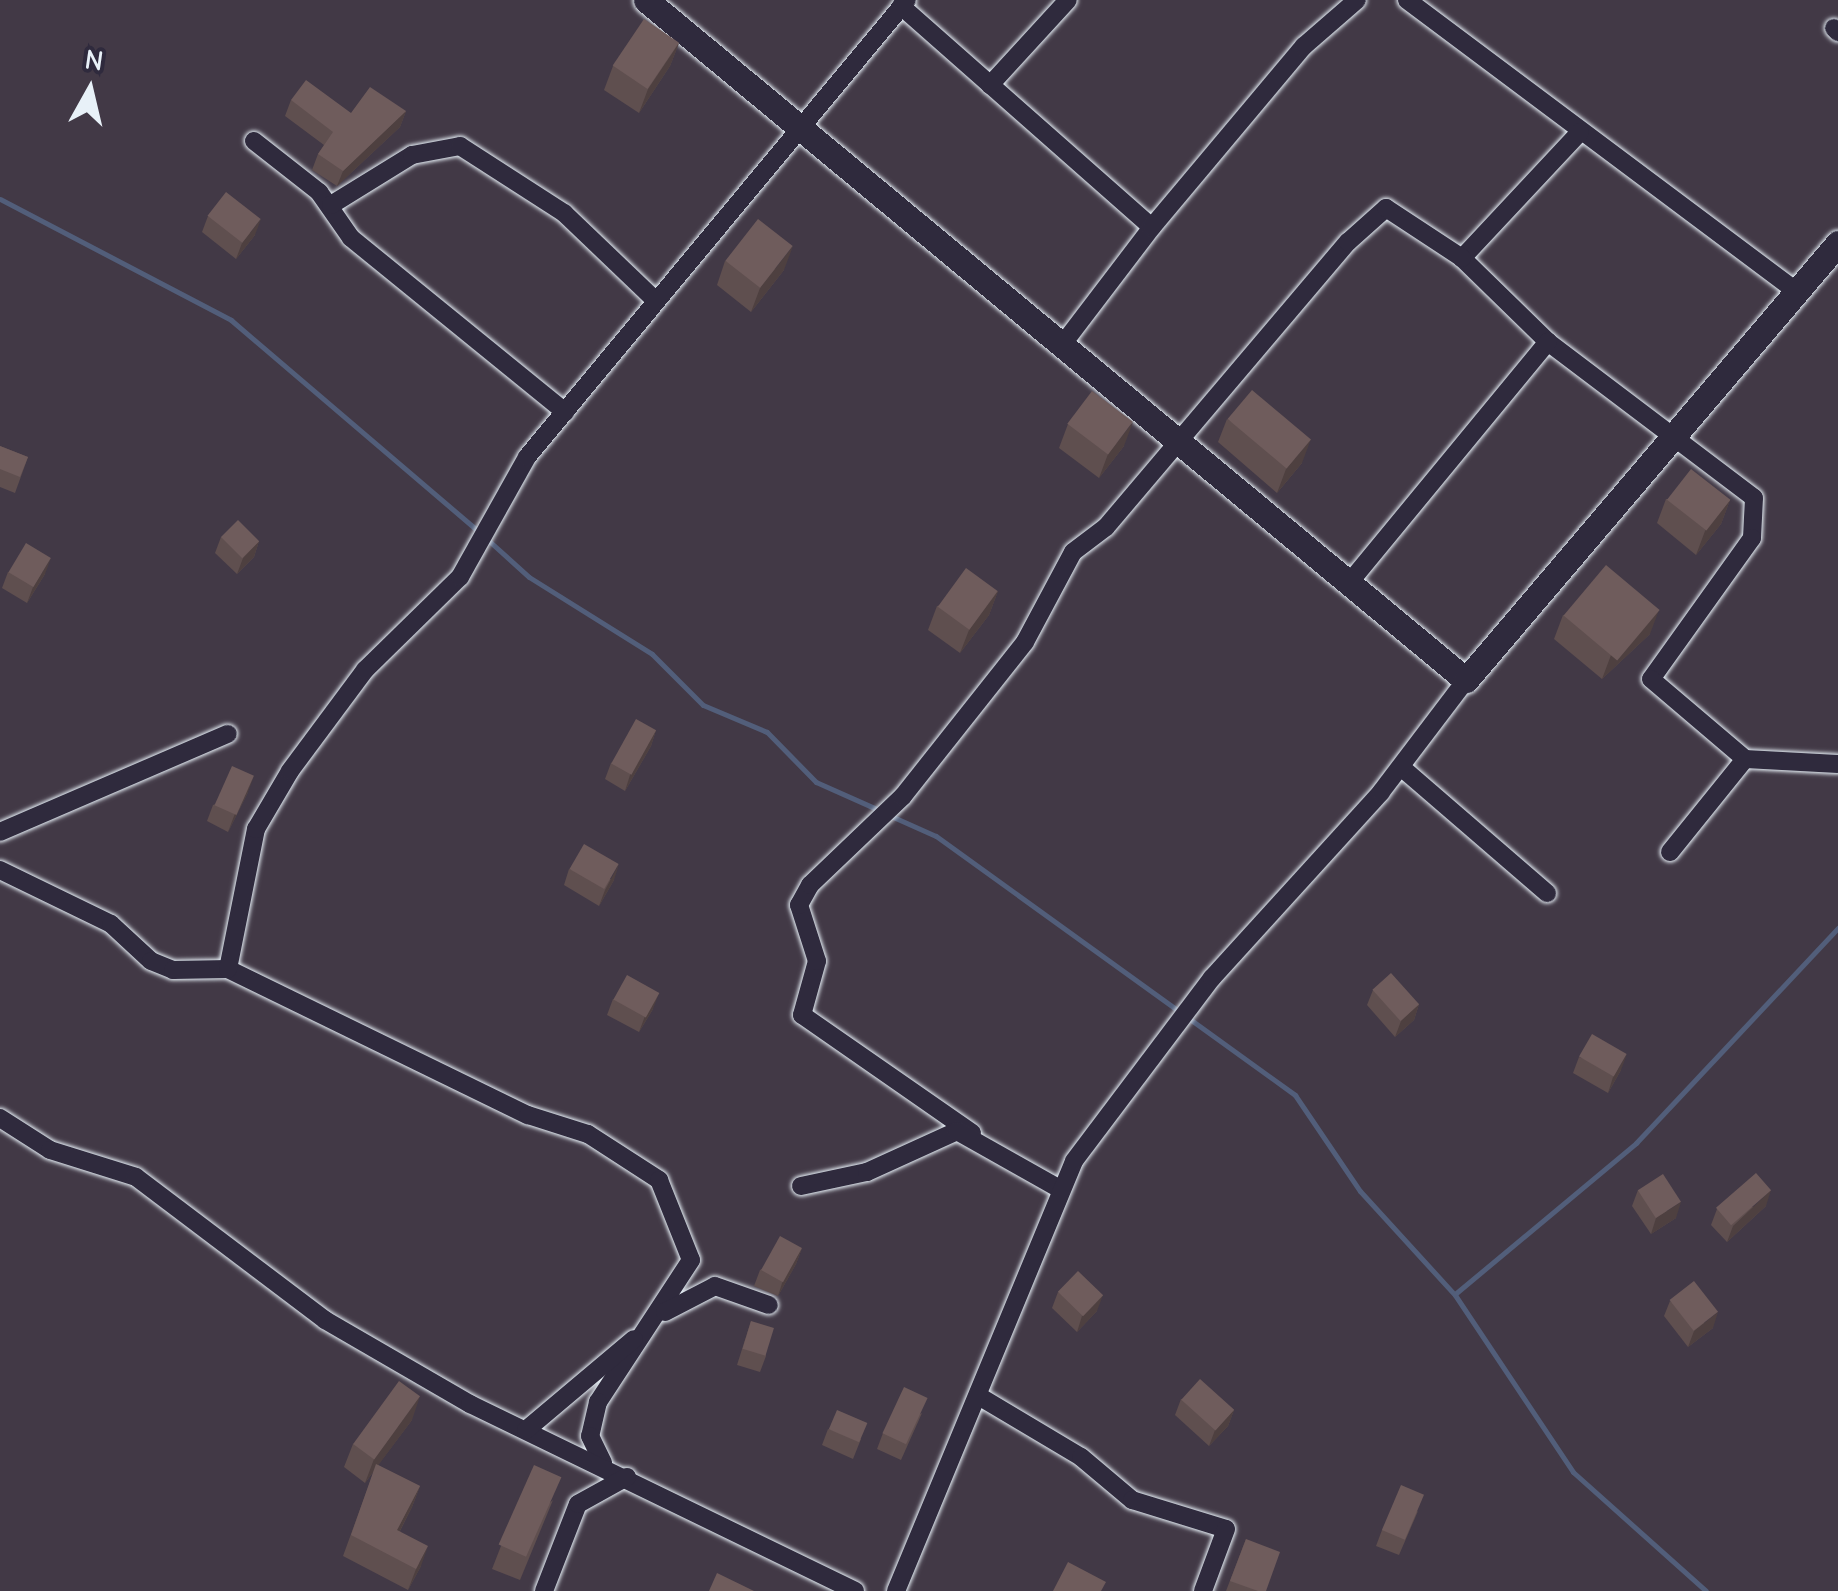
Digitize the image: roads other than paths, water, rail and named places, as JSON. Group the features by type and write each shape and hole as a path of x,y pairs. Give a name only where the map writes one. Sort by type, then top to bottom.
{"street":[{"path":"646,0 1466,680"},
{"path":"990,85 1068,0"},
{"path":"1062,345 1152,227 1304,46 1357,0"},
{"path":"1407,0 1796,292"},
{"path":"228,969 256,829 290,771 364,670 460,577 527,457 803,130 904,3 990,85 1152,227"},
{"path":"1462,258 1580,132"},
{"path":"254,141 332,205 352,238 565,412"},
{"path":"332,205 412,155 460,146 609,248 656,301"},
{"path":"1060,1189 802,1015 817,962 799,905 903,796 1025,642 1073,552 1179,442 1386,208 1462,258 1548,342 1671,439 1746,487 1757,522 1651,679 1746,759 1838,764"},
{"path":"896,1591 982,1398 1060,1189 1212,978 1401,768 1466,680 1838,243"},
{"path":"1349,583 1548,342"},
{"path":"0,832 228,734"},
{"path":"1670,852 1746,759"},
{"path":"1401,768 1546,893"},
{"path":"0,870 100,918 151,961 228,969 636,1161 674,1207 691,1260 594,1414 590,1436 603,1463"},
{"path":"0,1118 50,1150 136,1177 325,1320 526,1430 603,1463 855,1591"},
{"path":"800,1186 867,1172 944,1132 972,1133"},
{"path":"684,1274 708,1287 769,1305"},
{"path":"526,1430 654,1320 708,1287"},
{"path":"982,1398 1132,1500 1226,1529 1203,1591"},
{"path":"544,1591 578,1504 627,1477"}],"waterway":[{"path":"0,199 231,320 480,533"},
{"path":"488,540 529,577 652,654 703,705 767,732 816,782 881,811"},
{"path":"891,816 936,836 1295,1095 1360,1191 1455,1295 1573,1472 1706,1591"},
{"path":"1455,1294 1636,1143 1838,928"}]}
